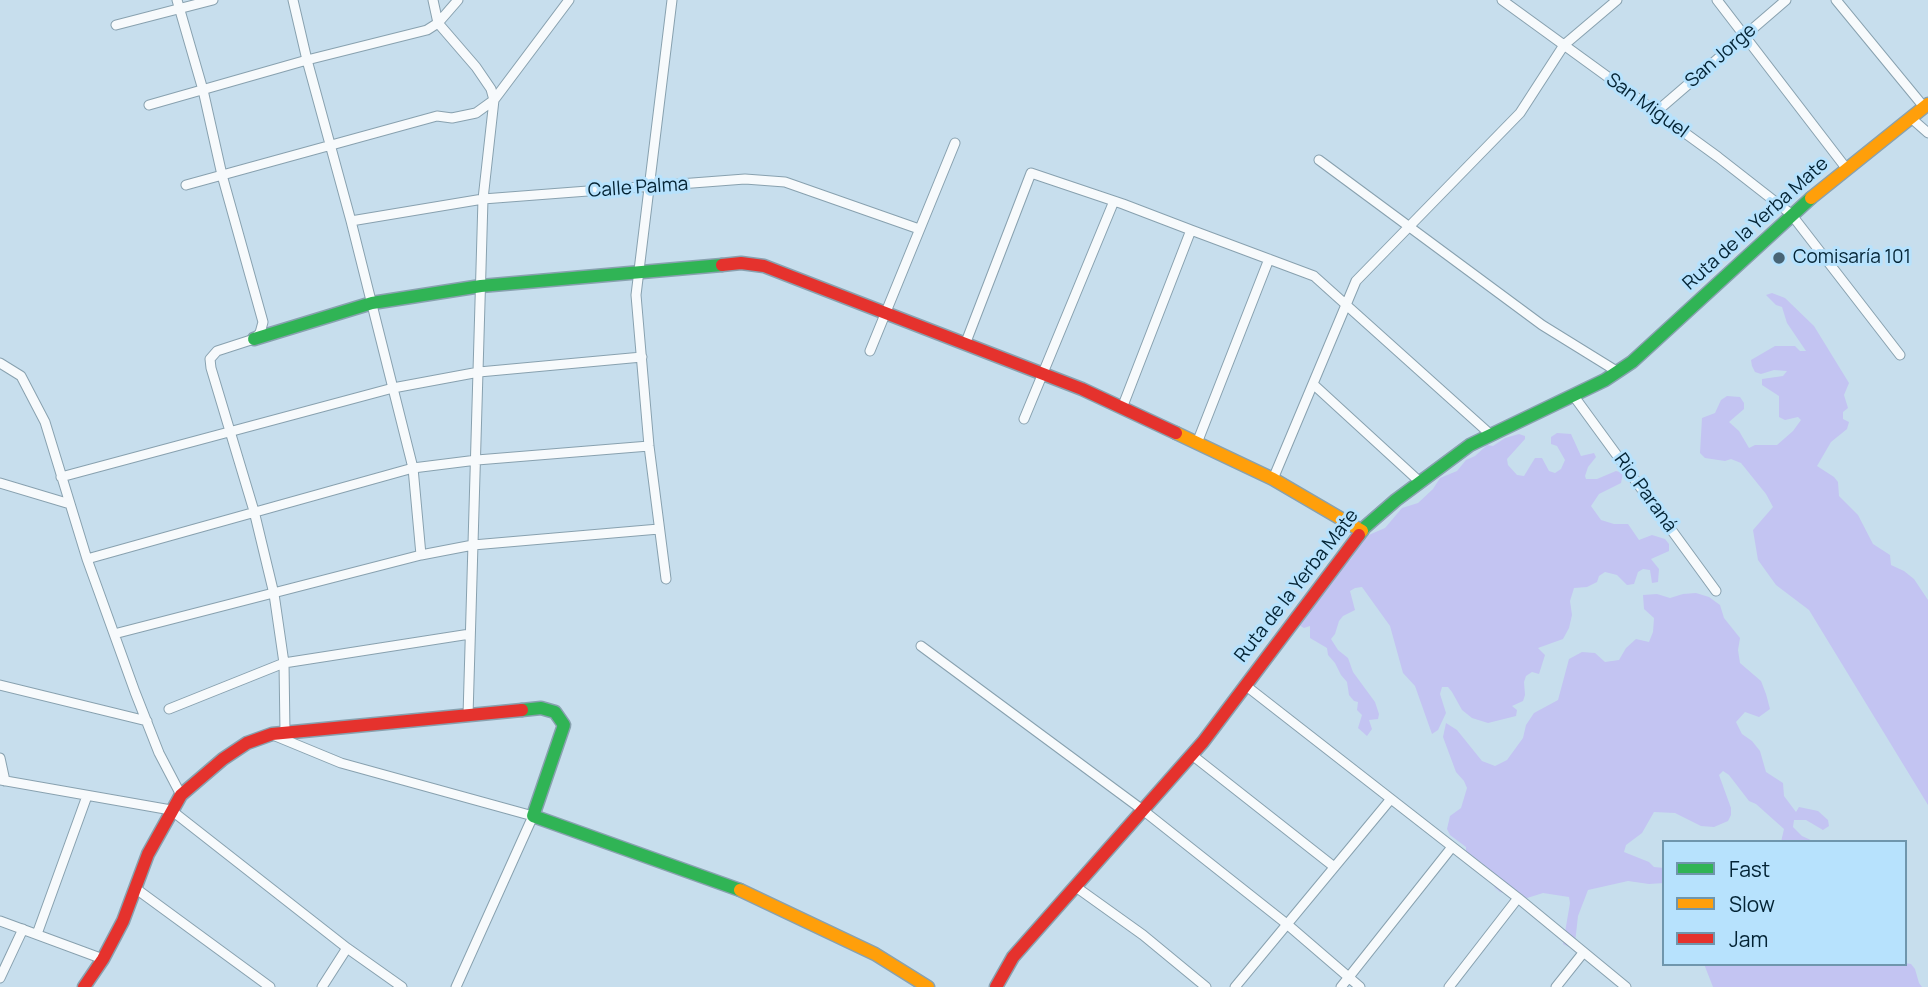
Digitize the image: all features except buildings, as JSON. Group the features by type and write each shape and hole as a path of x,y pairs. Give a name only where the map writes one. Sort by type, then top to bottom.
{"street":[{"path":"116,25 179,4 214,0"},
{"path":"293,0 413,468 421,555"},
{"path":"433,0 438,23 476,67 491,89 494,100 483,199 468,716"},
{"path":"149,105 307,60 414,34 438,23 458,0"},
{"path":"186,185 437,116 452,118 476,113 494,100 569,0"},
{"path":"666,579 649,446 636,295 673,0"},
{"name":"San Miguel","path":"1502,0 1791,214 1899,355"},
{"path":"1273,479 1356,281 1520,113 1564,45 1617,0"},
{"path":"1717,0 1846,168"},
{"name":"San Jorge","path":"1656,113 1786,0"},
{"path":"1836,0 1926,106"},
{"path":"179,4 203,90 222,175 262,314 260,332 254,338"},
{"name":"Ruta de la Yerba Mate","path":"996,987 1013,957 1192,755 1362,531 1380,513 1470,445 1618,372 1650,348 1791,214 1926,106"},
{"path":"1911,118 1928,134"},
{"path":"870,351 955,143"},
{"path":"1319,160 1542,325 1618,372"},
{"path":"966,342 1031,173 1314,276 1490,434"},
{"name":"Calle Palma","path":"351,221 483,199 745,179 785,182 919,229"},
{"path":"1024,419 1114,201"},
{"path":"1122,408 1191,230"},
{"path":"1197,443 1269,259"},
{"path":"278,734 284,663 274,594 254,511 211,368 211,359 216,351 372,303 481,286 639,271 741,263 764,266 966,342 1122,408 1273,479 1362,531"},
{"path":"61,477 393,388 478,372 642,357"},
{"path":"0,363 21,376 45,422 87,559 114,634 159,753 181,795"},
{"path":"1313,384 1420,482"},
{"name":"Rio Paraná","path":"1573,395 1716,591"},
{"path":"87,559 413,468 649,446"},
{"path":"0,483 70,504"},
{"path":"114,634 421,555 473,545 659,529"},
{"path":"169,709 284,663 470,634"},
{"path":"922,646 1144,811 1288,925 1360,987"},
{"path":"0,685 146,721"},
{"path":"1245,685 1518,898 1626,987"},
{"path":"84,987 103,959 123,921 148,854 181,795 223,759 247,743 278,734 541,708 555,712 564,725 533,816 456,987"},
{"path":"278,734 341,763 533,816 738,889 864,948 928,987"},
{"path":"1192,755 1333,866"},
{"path":"0,758 3,781 171,810 347,948 402,987"},
{"path":"37,934 87,796"},
{"path":"1235,987 1390,800"},
{"path":"1341,987 1452,847"},
{"path":"1076,887 1143,935 1206,987"},
{"path":"135,888 270,987"},
{"path":"1449,987 1518,898"},
{"path":"0,920 103,959"},
{"path":"0,978 23,929"},
{"path":"322,987 347,948"},
{"path":"1556,987 1583,953"}],"shaded area":[{"path":"1772,293 1785,298 1814,326 1849,383 1844,395 1848,408 1843,412 1843,419 1849,422 1847,429 1831,442 1817,466 1838,482 1839,496 1858,515 1873,544 1890,555 1891,565 1914,579 1928,600 1928,805 1809,610 1776,585 1758,560 1753,530 1773,507 1766,494 1741,463 1731,459 1725,461 1705,458 1700,453 1702,418 1715,413 1721,400 1727,396 1740,397 1744,403 1744,409 1729,422 1739,431 1749,448 1755,445 1777,445 1801,420 1798,417 1785,420 1779,417 1779,396 1762,385 1762,379 1783,376 1787,371 1774,370 1761,374 1755,372 1752,366 1751,360 1775,346 1795,346 1800,351 1806,351 1787,323 1782,307 1766,295"},
{"path":"1557,433 1571,434 1581,456 1594,453 1596,457 1588,467 1586,479 1597,479 1616,471 1623,473 1621,483 1599,494 1591,506 1601,520 1628,524 1639,540 1652,535 1665,539 1669,544 1669,551 1651,559 1659,569 1658,582 1652,583 1650,570 1643,569 1638,572 1634,584 1627,585 1617,575 1605,572 1599,576 1597,582 1587,587 1574,588 1570,601 1572,615 1569,628 1563,639 1538,648 1545,655 1539,674 1532,672 1526,676 1523,701 1512,706 1517,710 1516,716 1488,723 1472,718 1462,710 1448,687 1442,687 1440,694 1446,713 1438,730 1432,734 1415,686 1403,673 1390,626 1362,587 1355,588 1350,591 1355,610 1343,616 1331,639 1338,650 1348,658 1353,672 1375,702 1378,719 1369,720 1372,729 1367,736 1358,728 1362,715 1357,710 1358,702 1349,695 1347,682 1328,655 1327,648 1310,638 1310,626 1304,628 1299,625 1340,568 1351,559 1364,537 1385,528 1402,508 1418,503 1440,478 1457,471 1466,460 1487,445 1493,446 1505,438 1519,434 1525,436 1525,439 1507,459 1508,465 1517,475 1524,476 1535,458 1542,458 1549,471 1555,473 1561,469 1565,460 1557,446 1551,444 1551,437"},
{"path":"1696,593 1709,597 1720,605 1724,618 1740,638 1740,663 1761,681 1770,709 1759,717 1745,712 1736,722 1742,734 1760,751 1766,772 1783,783 1784,796 1796,812 1799,807 1818,811 1828,820 1829,826 1823,830 1806,820 1794,820 1793,827 1811,840 1781,840 1784,829 1749,801 1723,771 1719,775 1731,808 1728,821 1714,827 1701,826 1675,813 1654,812 1642,833 1626,845 1624,852 1649,862 1654,867 1662,868 1662,883 1628,881 1588,890 1578,916 1575,943 1569,947 1563,944 1569,897 1543,893 1524,899 1500,892 1489,876 1466,861 1466,847 1450,835 1447,829 1450,816 1461,808 1467,788 1456,772 1443,737 1446,723 1457,730 1482,761 1495,766 1507,760 1523,738 1526,725 1534,713 1558,700 1569,659 1582,652 1595,653 1605,662 1619,660 1626,648 1636,639 1649,642 1653,632 1654,618 1644,609 1643,595 1657,594 1670,598"},
{"path":"1907,963 1915,969 1922,987 1713,987 1705,966 1907,966"}],"traffic: fast":[{"path":"1359,535 1396,500 1470,445 1605,380 1632,362 1811,198"},
{"path":"254,339 372,303 481,286 722,265"},
{"path":"522,710 541,708 555,712 564,725 533,816 740,890"}],"traffic: slow":[{"path":"1811,198 1928,104"},
{"path":"1176,433 1273,479 1362,531"},
{"path":"740,890 875,954 928,987"}],"traffic: jam":[{"path":"722,265 741,263 764,266 1082,389 1176,433"},
{"path":"996,987 1013,957 1203,742 1359,535"},
{"path":"84,987 103,959 123,921 148,854 181,795 223,759 247,743 272,734 522,710"}],"place":[{"name":"Comisaría 101","path":"1779,258"}]}
